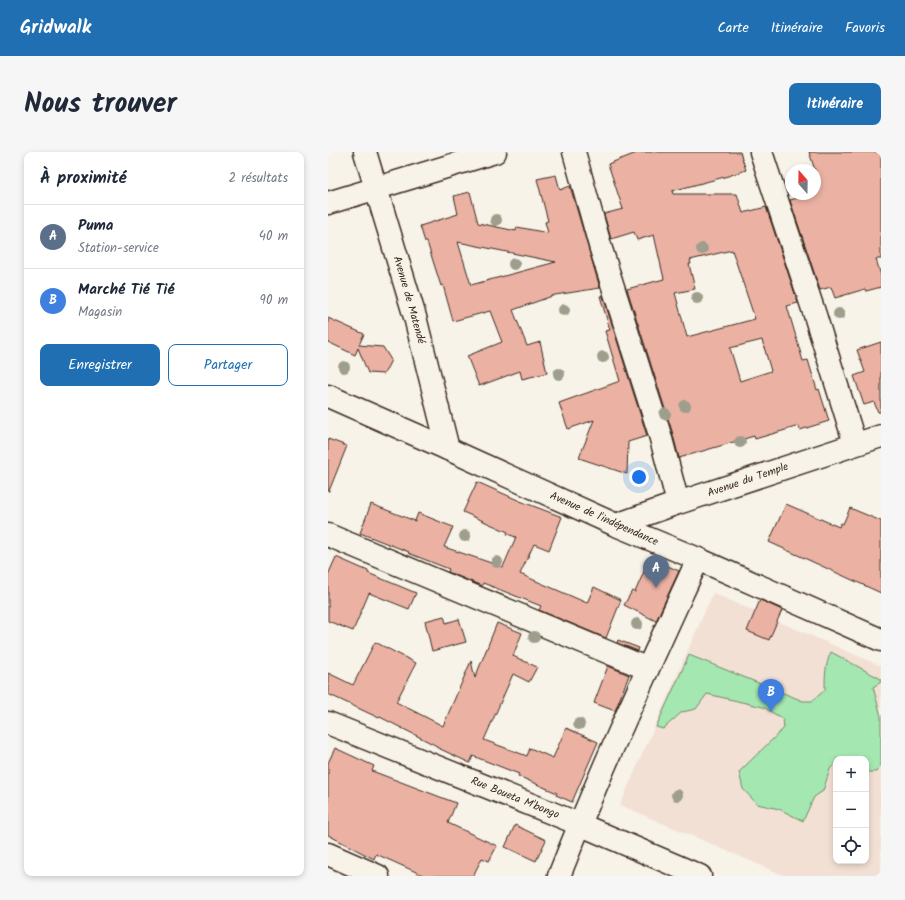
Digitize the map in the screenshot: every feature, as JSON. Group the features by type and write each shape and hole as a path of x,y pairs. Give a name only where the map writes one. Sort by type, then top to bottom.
{"street":[{"name":"Avenue de Matendé","path":"365,152 415,317 448,449"},
{"path":"328,203 495,152"},
{"path":"574,152 601,249 660,435 678,503"},
{"path":"761,152 815,315 855,444"},
{"name":"Avenue de l'indépendance","path":"328,396 616,525 698,559 881,640"},
{"name":"Avenue du Temple","path":"616,525 881,436"},
{"path":"328,535 648,669"},
{"path":"559,876 580,824 698,559"},
{"name":"Rue Boueta M'bongo","path":"328,723 580,824 700,876"},
{"path":"328,854 378,876"}],"shaded area":[{"path":"713,593 881,666 881,876 785,876 620,805"}],"green space":[{"path":"831,652 881,679 881,682 873,687 881,716 881,765 876,772 869,772 869,756 833,756 833,766 830,769 823,791 814,797 803,821 779,809 757,804 743,789 739,772 784,728 783,719 763,707 707,694 696,709 682,712 663,729 656,727 689,655 803,701 812,701 825,690 826,666"}],"building":[{"path":"639,152 740,152 746,170 672,191 673,194 737,194 743,213 766,207 798,303 787,306 803,361 808,360 817,390 819,389 829,421 800,430 799,426 755,439 754,436 679,458 672,431 627,289 664,279 654,235 637,240 634,232 611,239 604,214 623,209 608,164","holes":["732,250 755,319 687,337 675,293 695,289 689,264 691,264 690,260","762,340 771,371 740,381 730,348"]},
{"path":"809,152 881,152 881,259 876,259 881,276 881,287 866,291 865,289 835,298 831,287 820,290 790,200 821,200 821,164 813,164"},
{"path":"556,175 560,190 570,186 600,288 555,295 513,310 527,346 540,342 547,373 522,379 520,371 479,386 467,356 502,342 490,311 453,321 443,285 441,286 427,242 425,242 420,226 458,214 454,196 470,192 478,223 516,231 517,227 548,233 545,222 548,221 537,179","holes":["458,242 556,262 471,285"]},
{"path":"600,296 603,296 647,436 628,442 627,474 579,458 594,420 568,429 559,403 620,381 605,331 610,330"},
{"path":"328,318 364,334 359,345 383,347 391,360 384,374 368,373 358,348 355,355 328,342"},
{"path":"881,342 881,412 878,412 874,402 864,405 854,376 865,372 857,350"},
{"path":"328,439 347,446 329,491 328,491"},
{"path":"477,482 562,517 549,550 534,544 520,574 587,603 594,587 621,600 606,638 539,610 541,606 483,583 482,586 448,572 449,569 360,533 371,504 415,521 418,513 453,527 444,547 503,567 516,537 463,512"},
{"path":"786,504 839,527 841,523 843,524 850,508 881,521 881,593 769,542"},
{"path":"336,557 368,571 368,573 416,593 409,609 369,593 353,631 328,621 328,575"},
{"path":"650,558 679,571 656,621 624,605 632,591 635,592"},
{"path":"760,600 782,610 769,640 747,631"},
{"path":"444,616 446,623 459,619 466,642 432,651 425,621"},
{"path":"497,623 522,633 513,656 537,667 529,682 513,674 484,740 527,756 530,748 553,758 566,728 598,742 572,802 556,795 557,793 518,776 519,774 473,756 470,763 436,747 437,746 380,717 379,718 328,694 328,673 353,685 375,642 416,663 396,702 443,726 471,661 475,678"},
{"path":"618,640 639,648 638,651 617,643"},
{"path":"608,666 629,675 615,711 594,703"},
{"path":"335,748 374,766 372,771 456,803 448,823 497,846 489,861 482,858 473,876 425,876 376,854 374,859 328,835 328,763"},
{"path":"515,825 546,840 536,861 505,847"}],"place":[{"name":"Puma","path":"656,588"},
{"name":"Marché Tié Tié","path":"771,712"}]}
